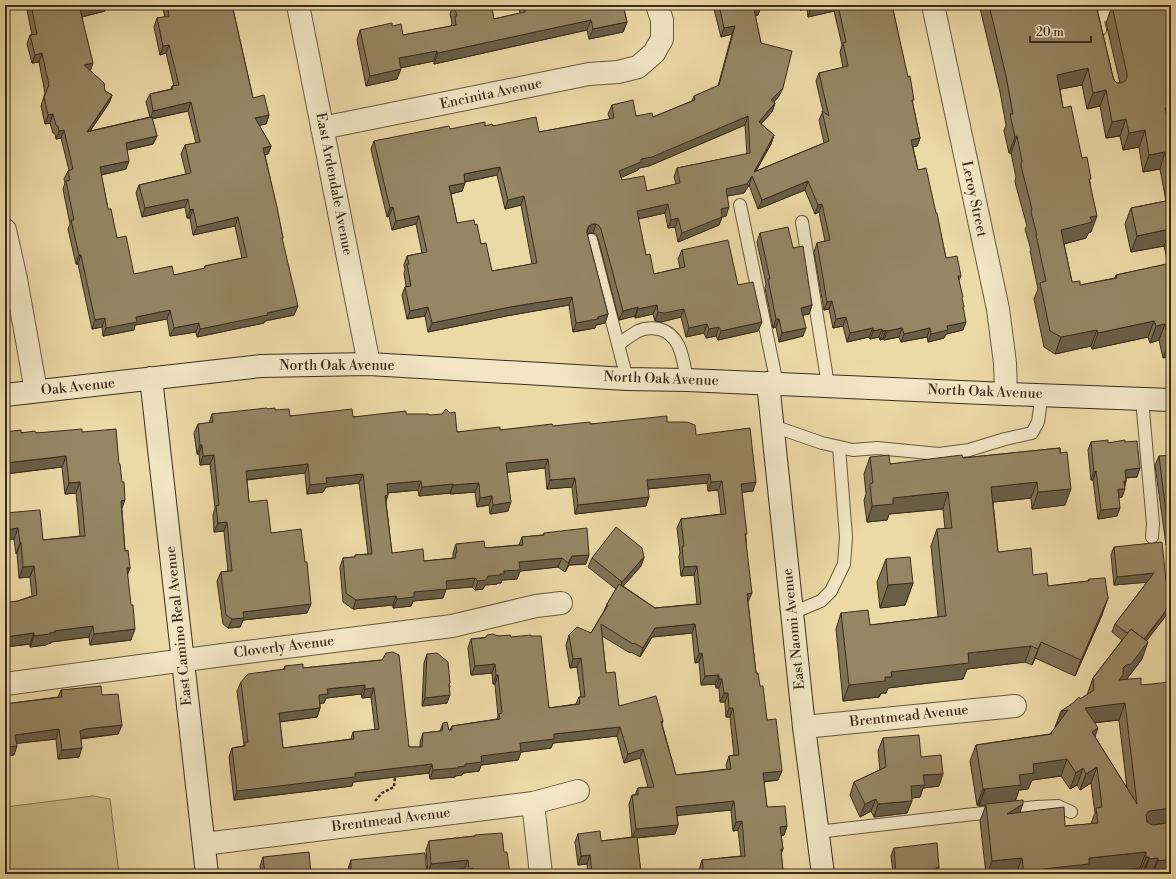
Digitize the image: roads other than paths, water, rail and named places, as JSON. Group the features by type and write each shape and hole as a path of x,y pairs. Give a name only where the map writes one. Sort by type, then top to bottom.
{"street":[{"name":"East Ardendale Avenue","path":"298,5 369,364"},
{"name":"Encinita Avenue","path":"322,128 589,74 618,72 638,67 654,53 662,39 662,20 657,5"},
{"name":"Leroy Street","path":"933,5 998,309 1006,363 1006,394"},
{"path":"5,230 19,294 36,391"},
{"name":"North Oak Avenue","path":"151,378 261,366 369,364 627,379 773,383 1171,400"},
{"name":"Oak Avenue","path":"5,395 151,378"},
{"name":"East Camino Real Avenue","path":"151,378 207,874"},
{"name":"East Naomi Avenue","path":"773,383 773,426 792,613 804,728 823,874"},
{"name":"Cloverly Avenue","path":"5,684 452,626 536,606 561,603"},
{"name":"Brentmead Avenue","path":"804,728 1015,706"},
{"name":"Brentmead Avenue","path":"204,844 533,803 578,791"},
{"path":"533,803 541,874"}],"lane":[{"path":"1102,39 1097,16 1151,5"},
{"path":"740,205 773,383"},
{"path":"802,222 828,386"},
{"path":"591,240 627,379"},
{"path":"618,345 639,331 654,328 666,331 678,344 688,380"},
{"path":"773,426 822,443 853,450 876,448 939,454 969,450 1005,439 1032,433 1038,422 1042,394"},
{"path":"1142,398 1153,524 1152,537"},
{"path":"792,613 821,601 831,591 844,564 846,537 839,447"},
{"path":"817,832 1036,807 1058,806 1071,812"}]}
